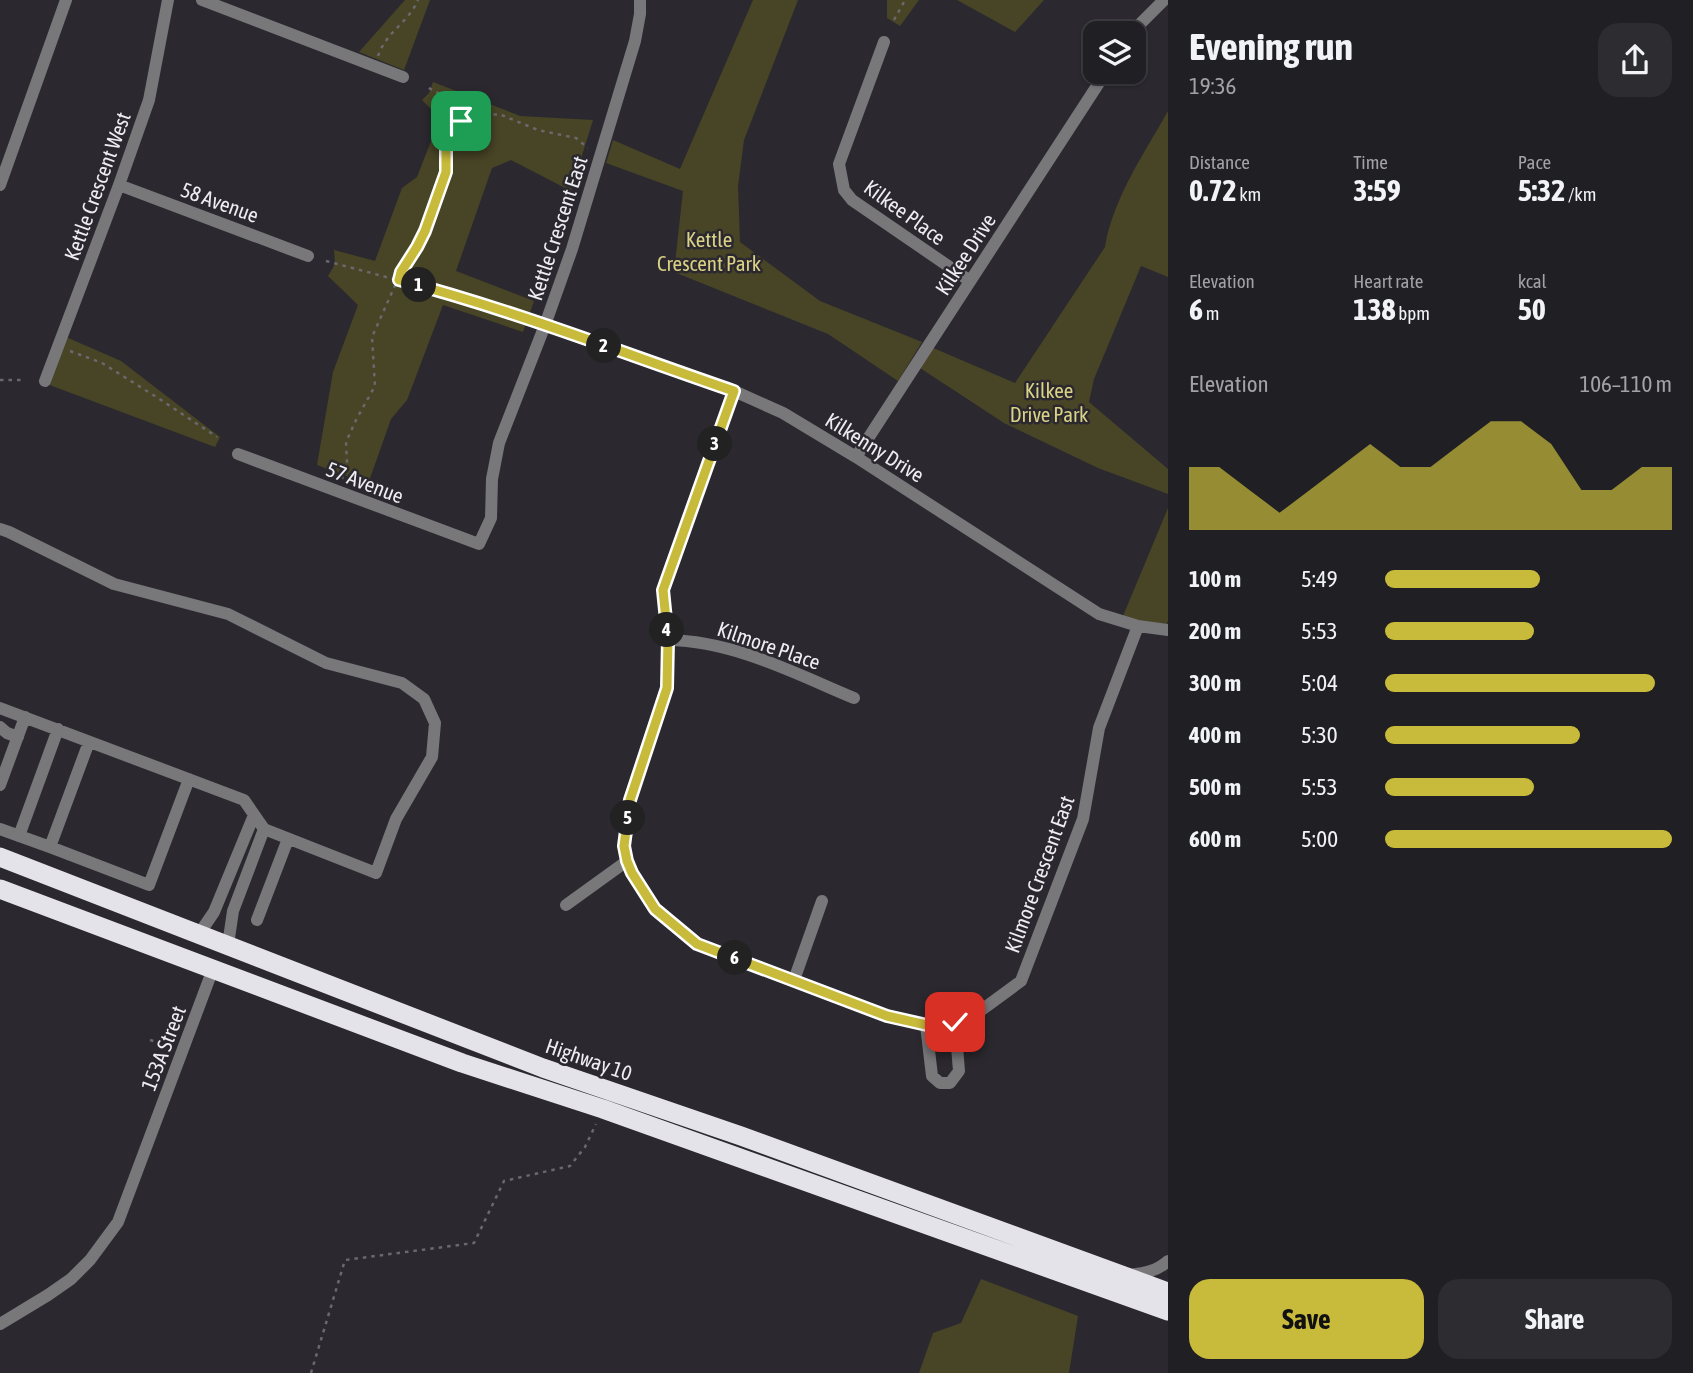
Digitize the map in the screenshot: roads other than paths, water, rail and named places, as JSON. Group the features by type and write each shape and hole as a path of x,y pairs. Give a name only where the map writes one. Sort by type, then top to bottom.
{"highway":[{"name":"Highway 10","path":"0,856 543,1068 741,1136 1168,1292"},
{"name":"Highway 10","path":"0,889 463,1063 603,1109 1168,1311"},
{"path":"174,955 209,951 229,945"},
{"path":"213,969 219,962 253,954"}],"street":[{"path":"0,185 66,0"},
{"name":"Kettle Crescent West","path":"45,381 153,87 167,0"},
{"path":"202,0 403,77"},
{"name":"Kettle Crescent East","path":"479,544 491,517 492,479 499,443 579,228 635,41 640,0"},
{"path":"1142,21 1164,0"},
{"name":"Kilkee Place","path":"884,41 839,164 844,190 852,201 970,281"},
{"name":"Kilkee Drive","path":"856,457 1097,84"},
{"name":"58 Avenue","path":"119,185 308,256"},
{"name":"Kilkenny Drive","path":"545,325 734,391 783,413 1099,614 1138,626 1168,630"},
{"path":"566,905 627,861 624,846 630,800 667,688 668,640 663,590 734,391"},
{"name":"57 Avenue","path":"238,454 479,544"},
{"path":"0,529 114,584 228,614 326,663 402,683 424,699 435,723 432,757 397,819 376,873 264,829 244,800 0,708"},
{"name":"Kilmore Crescent East","path":"627,861 655,909 697,944 887,1016 940,1028 976,1014 1021,981 1083,819 1099,728 1138,626"},
{"name":"Kilmore Place","path":"668,640 710,643 754,656 854,698"},
{"path":"0,785 6,751 18,737 25,717"},
{"path":"0,727 18,737"},
{"path":"19,836 58,729"},
{"path":"50,847 89,742"},
{"path":"0,829 149,885 189,779"},
{"path":"199,934 214,912 254,815"},
{"path":"229,945 233,911 264,829"},
{"path":"257,920 288,839"},
{"path":"794,980 822,901"},
{"name":"153A Street","path":"1,1320 71,1279 90,1260 118,1222 213,969"},
{"path":"926,1025 932,1076 940,1083 950,1083 959,1071 955,1022"},
{"path":"1125,1276 1152,1272 1168,1261"}],"park label":[{"name":"Kettle Crescent Park","path":"709,251"},
{"name":"Kilkee Drive Park","path":"1049,402"}]}
